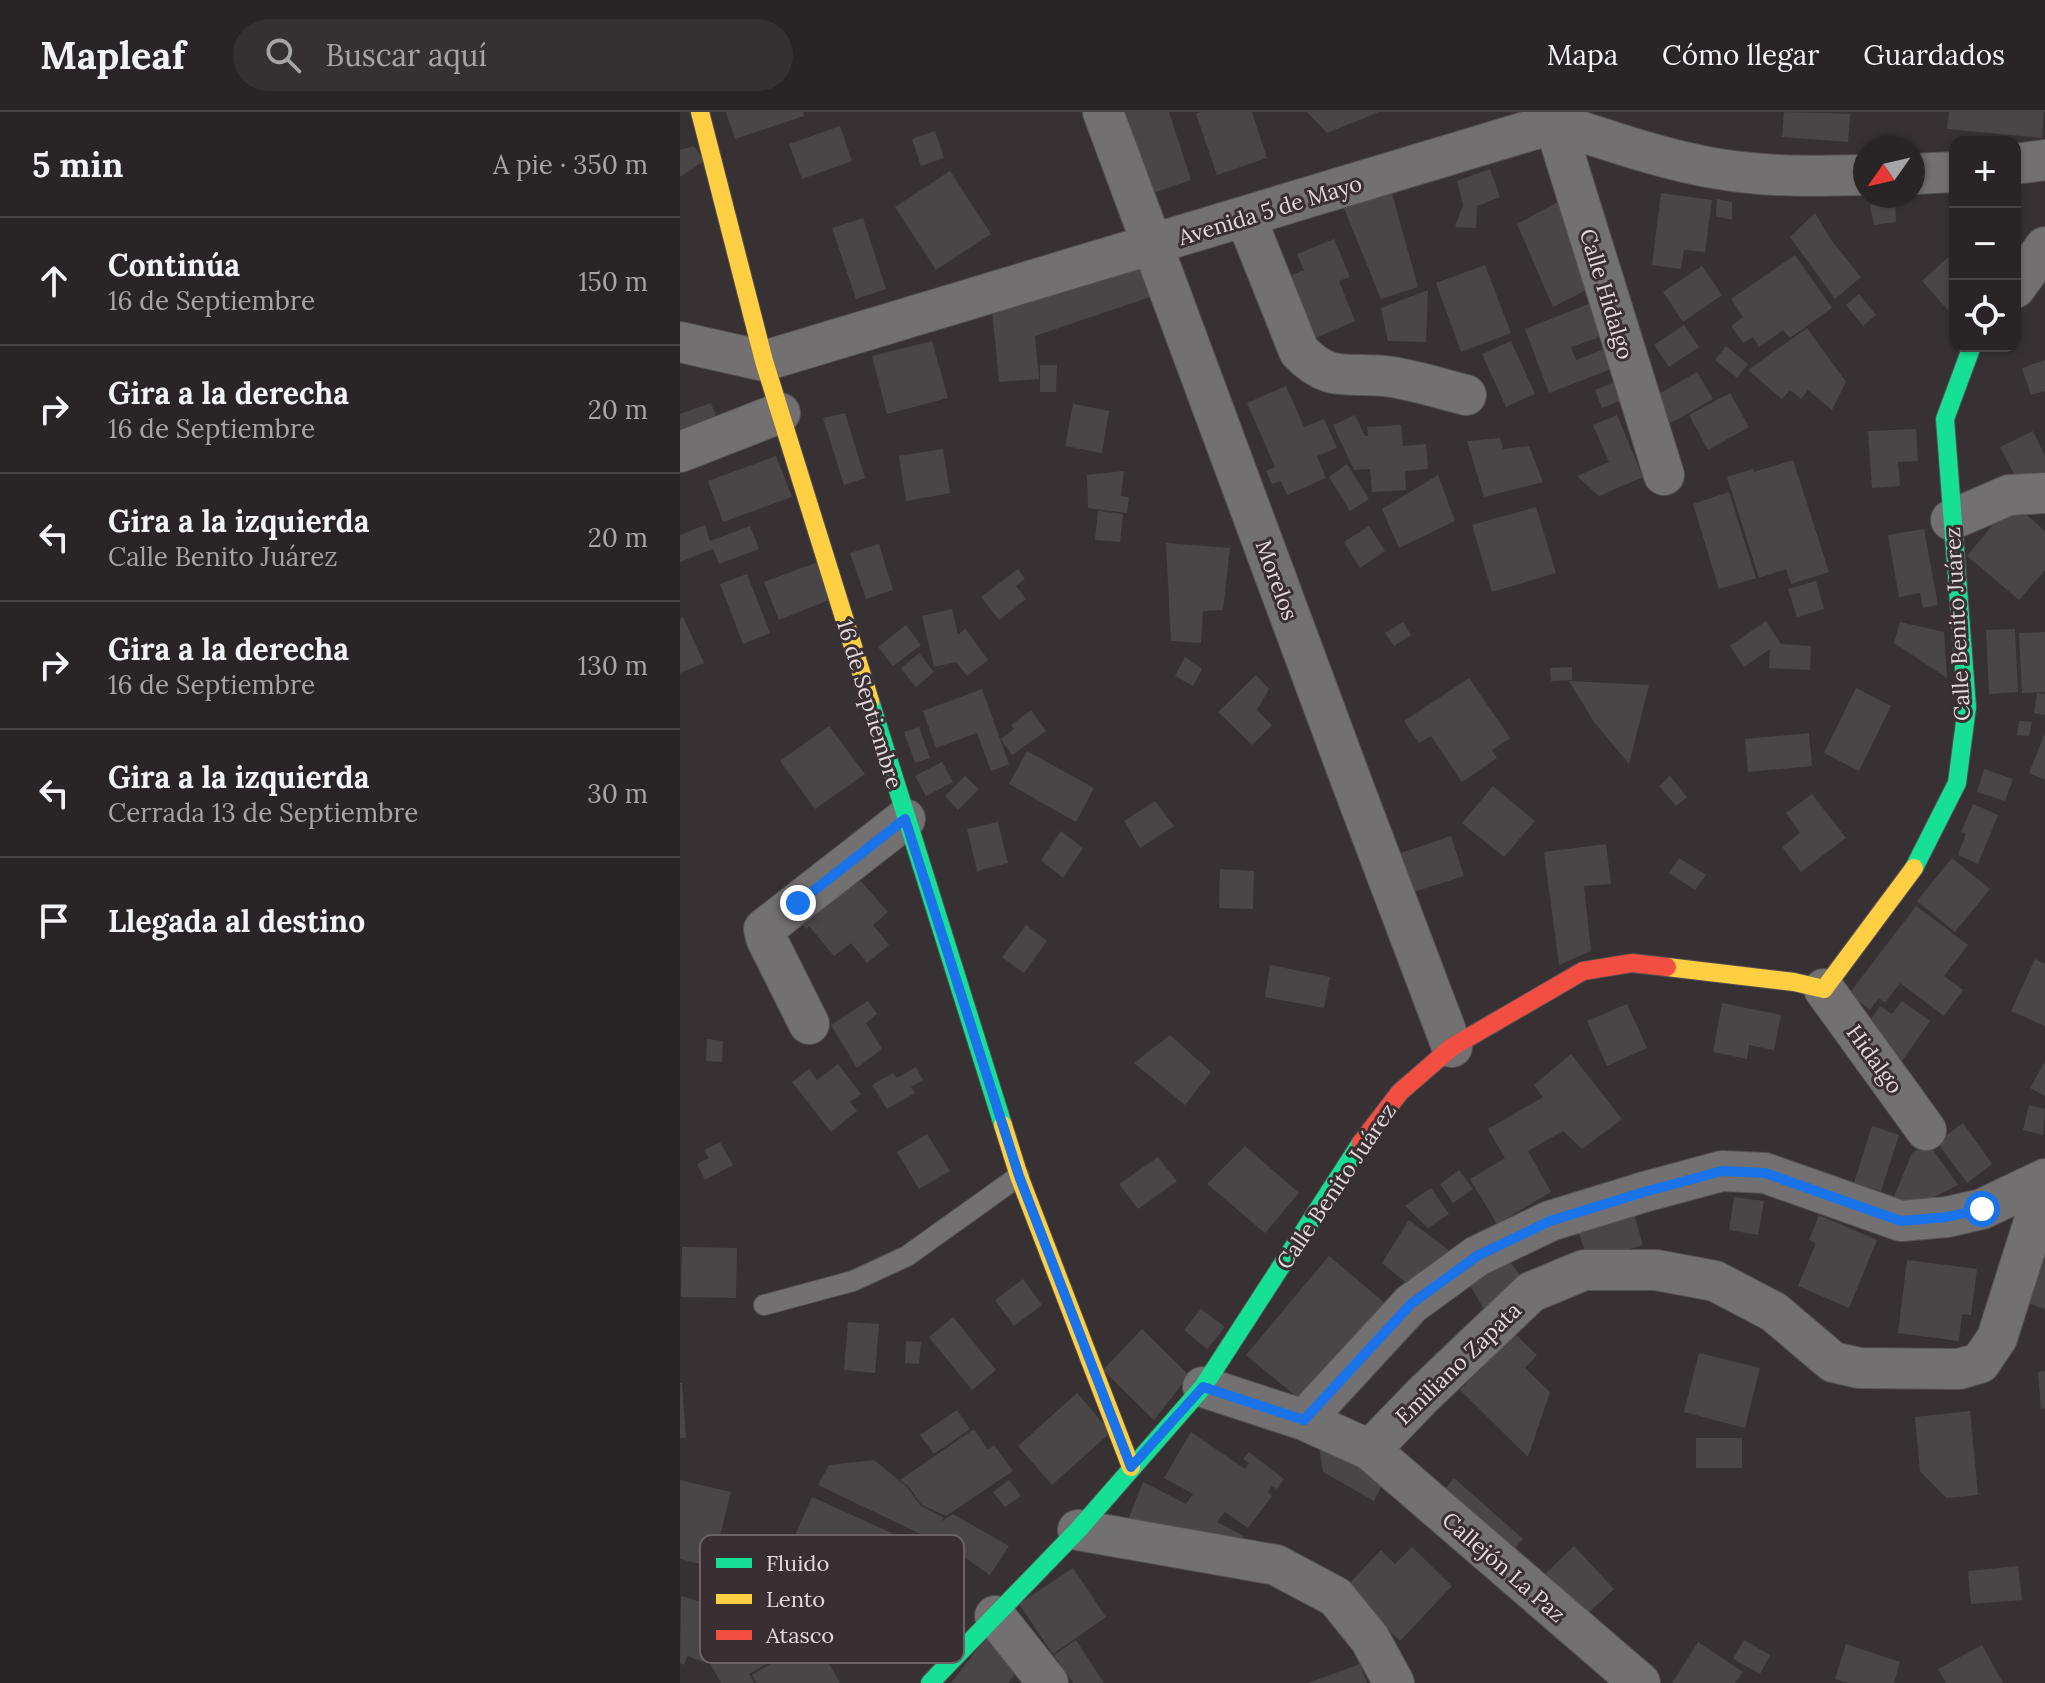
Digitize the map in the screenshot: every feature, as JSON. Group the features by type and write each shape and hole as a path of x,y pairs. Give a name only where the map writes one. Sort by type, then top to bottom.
{"street":[{"name":"16 de Septiembre","path":"700,112 764,361 905,819 1019,1176 1131,1467"},
{"name":"Morelos","path":"1103,112 1452,1047"},
{"name":"Avenida 5 de Mayo","path":"680,342 764,361 1246,218 1553,118"},
{"path":"1553,118 1636,149 1738,172 1798,177 1853,175"},
{"name":"Calle Hidalgo","path":"1553,118 1664,475"},
{"path":"2021,163 2045,160"},
{"path":"1925,173 1949,172"},
{"path":"1246,218 1299,351 1315,368 1333,374 1390,376 1466,395"},
{"path":"2021,280 2045,247"},
{"name":"Calle Benito Juárez","path":"964,1648 1078,1530 1203,1387 1364,1138 1400,1092 1452,1047 1583,971 1632,963 1794,982 1824,989 1917,864 1957,783 1967,707 1945,419 1968,352"},
{"path":"680,452 780,413"},
{"path":"1951,520 2009,495 2045,493"},
{"path":"809,1024 764,929 905,819"},
{"name":"Hidalgo","path":"1824,989 1926,1130"},
{"path":"1304,1420 1411,1304 1477,1256 1550,1221 1722,1171 1765,1173 1901,1221 1947,1217 1982,1209 2045,1179"},
{"name":"Emiliano Zapata","path":"1370,1450 1531,1292 1584,1270 1656,1270 1715,1281 1774,1312 1833,1362 1859,1368 1959,1369 1980,1363 1997,1338 2045,1187"},
{"path":"1203,1387 1304,1420 1370,1450"},
{"name":"Callejón La Paz","path":"1370,1450 1640,1683"},
{"path":"1078,1530 1276,1565 1336,1597 1370,1639 1394,1683"},
{"path":"995,1616 1048,1683"},
{"name":"Calle Benito Juárez","path":"930,1683 949,1663"}],"lane":[{"path":"764,1305 853,1281 907,1256 1019,1176"}],"building":[{"path":"726,112 803,112 804,116 735,139"},
{"path":"1126,112 1169,112 1191,180 1153,193"},
{"path":"1252,112 1267,158 1217,175 1196,114"},
{"path":"1307,112 1379,112 1327,133"},
{"path":"1784,112 1850,114 1848,142 1782,137"},
{"path":"1949,112 2044,112 2042,138 1947,129"},
{"path":"840,126 852,161 802,179 789,144"},
{"path":"935,131 944,158 921,166 912,139"},
{"path":"694,146 704,161 680,177 680,150"},
{"path":"1490,169 1500,197 1477,206 1476,228 1455,227 1463,205 1457,181"},
{"path":"950,171 991,234 936,270 895,207"},
{"path":"1388,179 1418,287 1381,299 1339,196"},
{"path":"1661,193 1712,200 1705,252 1684,250 1681,269 1652,265"},
{"path":"1565,198 1590,288 1553,307 1517,224"},
{"path":"1717,199 1732,202 1732,220 1716,216"},
{"path":"1871,208 1895,208 1896,222 1874,225"},
{"path":"1815,213 1831,240 1861,277 1835,299 1790,237"},
{"path":"863,218 886,289 856,299 832,228"},
{"path":"1334,239 1350,277 1339,281 1355,321 1313,339 1287,277 1304,270 1297,254"},
{"path":"1795,255 1832,308 1790,338 1783,330 1759,347 1753,337 1743,343 1731,326 1743,317 1731,299"},
{"path":"1949,256 1949,311 1922,281"},
{"path":"1147,259 1159,294 1035,336 1039,379 999,382 992,310"},
{"path":"1485,265 1511,333 1461,352 1436,283"},
{"path":"1702,266 1722,295 1683,322 1663,292"},
{"path":"1428,290 1426,342 1388,341 1381,308"},
{"path":"1859,294 1876,315 1863,326 1846,305"},
{"path":"1591,303 1603,336 1571,347 1576,360 1607,348 1614,368 1549,393 1525,329"},
{"path":"1684,325 1699,347 1669,367 1654,345"},
{"path":"1807,328 1846,382 1832,410 1808,390 1801,399 1790,390 1782,399 1748,370"},
{"path":"932,341 948,398 887,414 872,356"},
{"path":"1511,341 1535,394 1506,407 1482,354"},
{"path":"1726,346 1748,364 1737,378 1715,360"},
{"path":"2045,360 2045,391 2031,395 2022,368"},
{"path":"1040,365 1057,365 1056,392 1040,392"},
{"path":"1697,372 1713,399 1671,423 1655,396"},
{"path":"1618,381 1625,399 1602,408 1595,390"},
{"path":"1286,386 1304,427 1324,419 1337,448 1317,456 1326,478 1287,495 1281,481 1272,484 1266,471 1275,467 1247,403"},
{"path":"1730,393 1749,427 1708,450 1689,415"},
{"path":"711,403 720,426 680,441 680,414"},
{"path":"1073,404 1109,411 1102,453 1065,446"},
{"path":"845,413 865,478 844,485 823,418"},
{"path":"1355,415 1365,436 1368,436 1367,427 1401,425 1403,446 1426,444 1428,469 1405,471 1406,490 1372,492 1370,469 1354,470 1333,425"},
{"path":"1617,415 1643,477 1599,496 1577,476 1609,462 1593,425"},
{"path":"1916,429 1918,461 1898,462 1900,486 1872,488 1868,431"},
{"path":"2033,431 2045,456 2045,479 2023,491 2000,447"},
{"path":"1500,438 1503,449 1529,446 1543,482 1484,497 1467,441"},
{"path":"943,449 950,493 906,501 899,456"},
{"path":"776,456 792,497 723,522 708,481"},
{"path":"1793,460 1829,572 1791,584 1786,569 1759,578 1727,477"},
{"path":"1347,464 1369,499 1350,511 1329,477"},
{"path":"1124,471 1121,496 1129,497 1127,513 1088,508 1087,475"},
{"path":"1438,475 1455,521 1399,548 1382,509"},
{"path":"1729,492 1756,578 1719,589 1693,504"},
{"path":"2012,502 2045,531 2045,570 2019,600 1967,556"},
{"path":"1536,507 1556,573 1492,592 1472,525"},
{"path":"1098,511 1123,514 1120,542 1095,540"},
{"path":"705,525 710,541 750,526 759,549 719,564 713,549 680,562 680,535"},
{"path":"1369,526 1385,551 1360,568 1344,542"},
{"path":"1924,529 1938,605 1923,608 1920,593 1899,597 1888,535"},
{"path":"1166,543 1230,548 1223,610 1203,611 1201,643 1171,641"},
{"path":"879,544 893,590 866,599 850,553"},
{"path":"818,562 832,599 779,620 764,582"},
{"path":"1018,569 1025,579 1016,586 1026,599 999,620 981,597"},
{"path":"747,574 770,633 743,644 720,584"},
{"path":"1816,581 1824,609 1797,617 1788,589"},
{"path":"952,609 958,635 965,628 988,660 967,676 956,662 934,667 922,616"},
{"path":"683,617 704,663 680,673 680,619"},
{"path":"1766,621 1781,644 1811,646 1810,670 1769,668 1770,649 1744,667 1730,646"},
{"path":"1403,622 1411,635 1394,646 1385,633"},
{"path":"1900,622 1944,632 1947,678 1894,643"},
{"path":"906,625 921,645 893,666 878,647"},
{"path":"2015,629 2018,692 1989,694 1986,630"},
{"path":"2045,632 2045,692 2022,693 2019,633"},
{"path":"919,653 934,672 916,687 901,668"},
{"path":"1185,657 1202,669 1193,686 1175,676"},
{"path":"1572,667 1572,680 1551,681 1550,668"},
{"path":"1256,675 1269,689 1257,710 1272,725 1252,745 1218,712"},
{"path":"1469,678 1510,738 1492,750 1497,758 1462,782 1431,736 1419,743 1404,721"},
{"path":"1569,681 1649,685 1629,764 1594,722"},
{"path":"1856,688 1891,706 1859,771 1824,753"},
{"path":"982,689 1009,764 991,771 977,733 936,748 923,711"},
{"path":"2037,693 2045,694 2045,715 2034,713"},
{"path":"1031,710 1046,731 1012,755 1001,739 1014,729 1011,725"},
{"path":"2019,721 2032,722 2029,736 2017,735"},
{"path":"829,726 865,774 815,809 780,761"},
{"path":"919,727 930,758 915,763 904,732"},
{"path":"1809,733 1812,766 1748,772 1745,739"},
{"path":"2045,733 2045,780 2029,773"},
{"path":"1027,751 1094,788 1076,822 1009,784"},
{"path":"942,762 953,782 926,796 915,776"},
{"path":"1984,769 2013,779 2005,801 1977,792"},
{"path":"965,776 979,789 958,810 945,796"},
{"path":"1670,776 1687,797 1676,806 1659,786"},
{"path":"1493,786 1535,821 1504,857 1462,823"},
{"path":"1812,794 1846,838 1801,872 1782,847 1800,833 1786,813"},
{"path":"1155,801 1174,826 1140,848 1124,821"},
{"path":"1973,804 1998,815 1978,864 1958,855 1966,834 1961,832"},
{"path":"998,822 1008,863 977,871 967,829"},
{"path":"1061,831 1083,848 1063,878 1041,860"},
{"path":"1451,836 1464,876 1414,892 1401,853"},
{"path":"1606,844 1611,884 1584,886 1591,951 1559,965 1544,852"},
{"path":"1679,858 1706,875 1695,890 1669,873"},
{"path":"1952,858 1990,889 1955,932 1917,901"},
{"path":"1220,869 1254,871 1253,909 1219,908"},
{"path":"852,871 888,912 873,925 889,945 867,963 851,943 834,956 809,926 807,929 795,918"},
{"path":"1916,906 1968,945 1944,976 1963,990 1944,1016 1900,983 1885,1003 1879,998 1870,1010 1849,994"},
{"path":"1026,925 1047,941 1024,973 1002,957"},
{"path":"2035,959 2045,964 2045,1026 2011,1011"},
{"path":"1270,965 1330,977 1324,1008 1265,997"},
{"path":"868,1001 877,1014 866,1023 882,1049 857,1068 831,1025"},
{"path":"1902,1001 1930,1021 1902,1061 1862,1032 1880,1006 1892,1014"},
{"path":"1722,1003 1781,1015 1774,1050 1749,1045 1747,1059 1713,1052"},
{"path":"1627,1004 1647,1048 1607,1066 1587,1021"},
{"path":"1170,1035 1211,1072 1185,1105 1134,1063"},
{"path":"707,1039 723,1041 722,1062 706,1061"},
{"path":"1571,1054 1622,1119 1582,1149 1563,1131 1528,1151 1551,1192 1497,1224 1470,1179 1505,1158 1488,1129 1543,1097 1534,1085"},
{"path":"2045,1061 2045,1096 2030,1088"},
{"path":"838,1064 861,1094 850,1102 857,1111 831,1132 792,1082 809,1069 817,1080"},
{"path":"916,1067 923,1080 911,1087 915,1093 887,1109 872,1085 893,1073 897,1078"},
{"path":"2029,1105 2045,1109 2043,1135 2023,1130"},
{"path":"1963,1123 1992,1164 1967,1183 1937,1142"},
{"path":"1872,1126 1899,1135 1881,1191 1854,1183"},
{"path":"927,1134 950,1171 919,1189 897,1152"},
{"path":"720,1142 733,1165 705,1180 697,1164 709,1158 704,1150"},
{"path":"1928,1143 1958,1185 1904,1212 1889,1209 1912,1153"},
{"path":"1245,1146 1299,1193 1265,1233 1207,1184"},
{"path":"1158,1157 1177,1181 1138,1209 1119,1184"},
{"path":"1459,1170 1473,1189 1453,1203 1440,1184"},
{"path":"1431,1188 1449,1214 1428,1228 1405,1206"},
{"path":"1734,1197 1764,1201 1758,1235 1729,1230"},
{"path":"1634,1214 1643,1245 1588,1261 1578,1230"},
{"path":"1819,1215 1877,1240 1849,1308 1798,1286 1816,1243 1809,1240"},
{"path":"1409,1220 1451,1252 1419,1293 1382,1263"},
{"path":"2045,1236 2045,1309 2022,1301 2035,1264 2042,1266 2044,1259 2034,1255"},
{"path":"682,1247 737,1248 736,1298 681,1297"},
{"path":"1329,1256 1392,1309 1303,1402 1246,1355"},
{"path":"1508,1259 1523,1279 1484,1309 1469,1284"},
{"path":"1907,1260 1977,1269 1971,1315 1962,1314 1959,1341 1898,1333"},
{"path":"1023,1279 1042,1305 1014,1326 995,1300"},
{"path":"1201,1309 1225,1327 1207,1349 1184,1330"},
{"path":"953,1317 996,1370 972,1390 929,1337"},
{"path":"848,1322 879,1324 875,1373 844,1370"},
{"path":"1142,1329 1189,1375 1154,1420 1103,1370"},
{"path":"1515,1334 1537,1355 1525,1368 1550,1392 1528,1457 1460,1390"},
{"path":"906,1341 921,1342 919,1364 905,1363"},
{"path":"1699,1353 1760,1368 1745,1428 1684,1412"},
{"path":"2045,1371 2045,1408 2041,1409 2038,1372"},
{"path":"682,1383 686,1438 680,1438"},
{"path":"1077,1393 1111,1432 1052,1485 1018,1446"},
{"path":"957,1410 970,1429 934,1454 920,1435"},
{"path":"1970,1411 1978,1495 1946,1498 1920,1471 1915,1417"},
{"path":"974,1429 988,1450 994,1445 1013,1471 946,1516 922,1505 900,1480"},
{"path":"1191,1432 1245,1469 1249,1463 1243,1459 1249,1452 1284,1479 1277,1489 1272,1486 1268,1492 1272,1496 1248,1528 1225,1512 1217,1522 1244,1536 1240,1544 1126,1525 1143,1482 1186,1504 1193,1494 1164,1478"},
{"path":"1696,1438 1742,1438 1742,1468 1696,1468"},
{"path":"1319,1447 1384,1481 1374,1501 1323,1472"},
{"path":"874,1460 907,1487 921,1506 944,1518 940,1522 953,1514 1009,1546 990,1575 964,1557 964,1535 923,1535 818,1485 829,1465"},
{"path":"1454,1478 1523,1539 1507,1557 1439,1496"},
{"path":"680,1480 731,1492 720,1535 700,1535 700,1564 680,1559"},
{"path":"1009,1480 1021,1496 1005,1507 993,1492"},
{"path":"812,1497 896,1535 795,1535"},
{"path":"1574,1546 1614,1589 1581,1620 1541,1578"},
{"path":"1412,1547 1452,1586 1400,1641 1345,1588 1381,1550 1395,1564"},
{"path":"2018,1566 2022,1600 1971,1604 1968,1571"},
{"path":"1073,1568 1106,1617 1053,1654 1019,1604"},
{"path":"681,1596 700,1602 700,1661 687,1656 684,1665 680,1663"},
{"path":"989,1634 1025,1662 1008,1683 951,1683"},
{"path":"1076,1640 1104,1683 1073,1683 1054,1655"},
{"path":"1744,1640 1770,1655 1760,1674 1733,1659"},
{"path":"1698,1642 1743,1672 1735,1683 1672,1683"},
{"path":"1846,1644 1900,1662 1894,1683 1848,1683 1835,1679"},
{"path":"1982,1645 2003,1683 1946,1683 1938,1669"},
{"path":"768,1663 749,1674 754,1683 721,1683 711,1665"},
{"path":"772,1663 828,1663 840,1683 757,1683 752,1675"},
{"path":"1360,1664 1367,1683 1308,1683"}],"traffic: fast":[{"path":"1914,868 1957,783 1967,707 1945,419 1970,352"},
{"path":"870,701 1003,1125"},
{"path":"964,1648 1078,1530 1203,1387 1361,1143"},
{"path":"930,1683 949,1663"}],"traffic: slow":[{"path":"700,112 764,361 870,701"},
{"path":"1667,967 1794,982 1824,989 1914,868"},
{"path":"1003,1125 1019,1176 1131,1467"}],"traffic: jam":[{"path":"1361,1143 1400,1092 1452,1047 1583,971 1632,963 1667,967"}],"route":[{"path":"798,903 905,819 1019,1176 1131,1467 1203,1387 1304,1420 1411,1304 1477,1256 1550,1221 1644,1192 1722,1171 1765,1173 1901,1221 1947,1217 1982,1209"}]}
